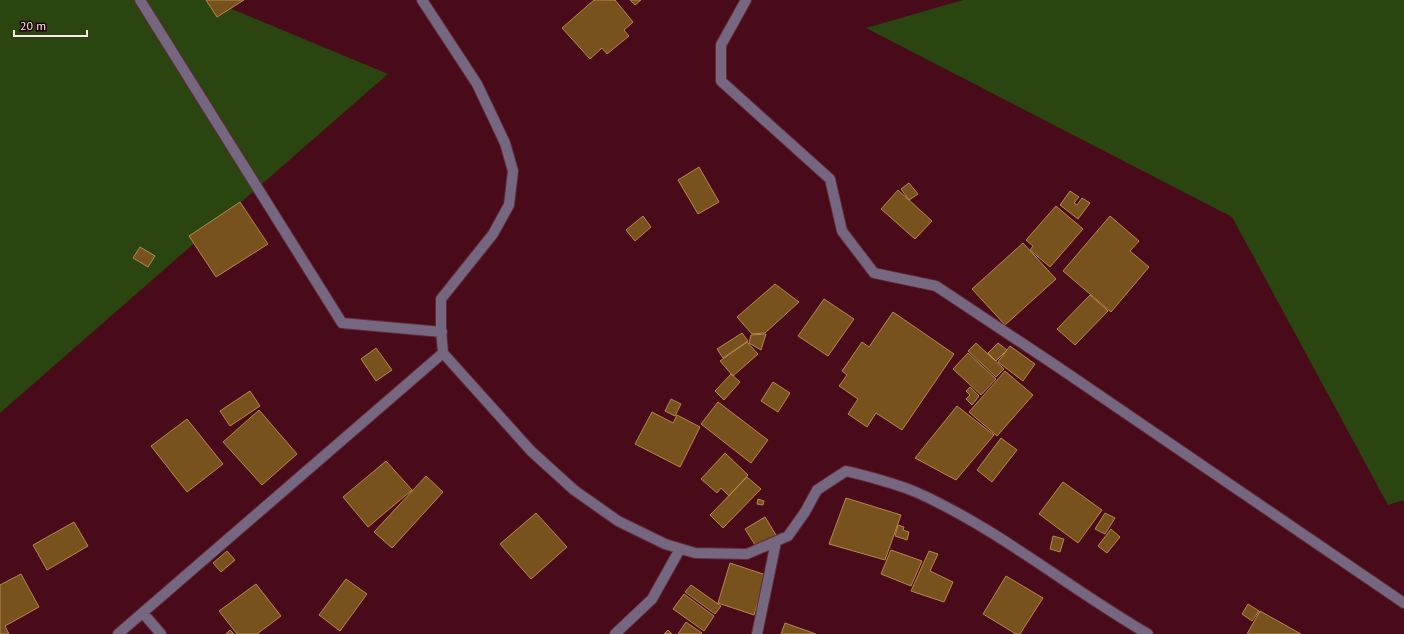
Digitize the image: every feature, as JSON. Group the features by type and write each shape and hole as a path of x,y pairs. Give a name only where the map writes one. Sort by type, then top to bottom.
{"street":[{"path":"140,0 342,324 442,332"},
{"path":"422,0 477,84 505,143 513,171 509,205 493,234 441,300 443,353 531,451 574,490 618,521 665,544 695,553 747,554 788,536 805,512 817,490 846,471 875,478 917,492 952,509 1031,558 1070,586 1148,634"},
{"path":"746,0 721,45 721,81 830,179 842,231 874,273 936,286 1055,365 1404,603"},
{"path":"118,634 443,353"},
{"path":"757,634 776,542"},
{"path":"615,634 652,599 680,549"},
{"path":"143,613 161,634"}],"green space":[{"path":"0,0 210,0 388,74 0,413"},
{"path":"963,0 1404,0 1404,500 1388,505 1232,217 866,28"}],"building":[{"path":"206,0 244,0 217,17"},
{"path":"594,0 615,0 633,22 624,30 629,36 607,54 602,48 590,59 562,28"},
{"path":"630,0 641,0 635,5"},
{"path":"699,167 719,202 698,214 678,180"},
{"path":"909,183 918,194 909,200 901,189"},
{"path":"898,190 932,221 915,239 881,209"},
{"path":"1070,191 1079,197 1074,203 1077,205 1082,198 1090,203 1078,219 1060,205"},
{"path":"240,202 268,244 216,277 189,236"},
{"path":"1056,206 1083,229 1050,267 1030,250 1033,246 1026,240"},
{"path":"643,216 651,227 635,241 626,230"},
{"path":"1110,216 1139,241 1130,251 1149,267 1111,312 1063,271"},
{"path":"1023,243 1056,279 1005,325 972,289"},
{"path":"140,247 155,256 148,267 133,258"},
{"path":"775,284 799,302 765,333 752,334 737,317"},
{"path":"1090,295 1108,311 1075,345 1057,329"},
{"path":"824,299 854,319 828,356 798,336"},
{"path":"893,312 954,354 902,430 876,413 867,427 848,414 858,399 839,386 847,375 842,371 862,342 869,347"},
{"path":"742,333 748,341 723,358 717,349"},
{"path":"766,334 761,350 749,343 751,335"},
{"path":"747,342 758,354 733,376 720,361"},
{"path":"976,343 1004,369 996,377 968,351"},
{"path":"998,343 1007,350 996,361 988,353"},
{"path":"1010,346 1035,364 1023,381 998,362"},
{"path":"376,348 392,370 376,381 361,359"},
{"path":"968,353 996,379 981,395 953,369"},
{"path":"1005,371 1033,395 997,436 969,412"},
{"path":"731,374 740,382 724,400 715,391"},
{"path":"773,382 790,393 778,412 761,401"},
{"path":"970,387 979,396 972,405 966,399 970,395 966,391"},
{"path":"250,391 260,406 230,426 220,411"},
{"path":"671,399 681,404 675,416 665,411"},
{"path":"718,402 768,440 751,463 701,424"},
{"path":"957,406 994,435 956,480 915,458"},
{"path":"259,410 297,454 262,485 223,442"},
{"path":"652,412 673,423 677,415 700,427 680,467 635,444"},
{"path":"187,419 223,464 187,492 151,446"},
{"path":"1001,438 1017,450 992,482 977,470"},
{"path":"725,453 748,475 729,496 721,488 717,493 701,479"},
{"path":"386,461 412,490 368,527 343,497"},
{"path":"426,476 443,492 392,548 374,532"},
{"path":"747,477 761,489 723,528 710,515"},
{"path":"1063,482 1102,510 1078,543 1039,514"},
{"path":"846,498 901,515 885,560 829,544"},
{"path":"758,499 764,501 763,505 757,504"},
{"path":"536,513 567,547 531,579 500,544"},
{"path":"1105,513 1115,518 1105,534 1095,529"},
{"path":"765,517 776,535 757,548 745,529"},
{"path":"74,522 88,546 47,570 33,545"},
{"path":"898,525 904,527 903,530 909,532 907,540 895,536"},
{"path":"1111,529 1120,537 1107,553 1098,546"},
{"path":"1053,536 1064,539 1060,552 1050,549"},
{"path":"891,550 922,561 911,586 881,574"},
{"path":"227,551 235,560 221,572 213,563"},
{"path":"929,551 938,554 930,571 953,582 944,602 911,591"},
{"path":"730,563 766,575 754,615 718,603"},
{"path":"21,574 39,607 5,626 9,634 0,634 0,585"},
{"path":"1006,576 1043,598 1020,634 1016,634 983,614"},
{"path":"346,579 367,594 340,631 319,615"},
{"path":"256,584 281,616 257,634 237,634 219,611"},
{"path":"691,585 721,606 715,614 685,592"},
{"path":"684,594 714,616 704,631 673,609"},
{"path":"1248,604 1259,611 1252,621 1242,614"},
{"path":"1260,611 1301,634 1247,634"},
{"path":"686,622 702,633 678,634"},
{"path":"785,623 816,634 781,634"},
{"path":"230,630 234,634 226,634"},
{"path":"668,630 672,634 664,634"}]}
